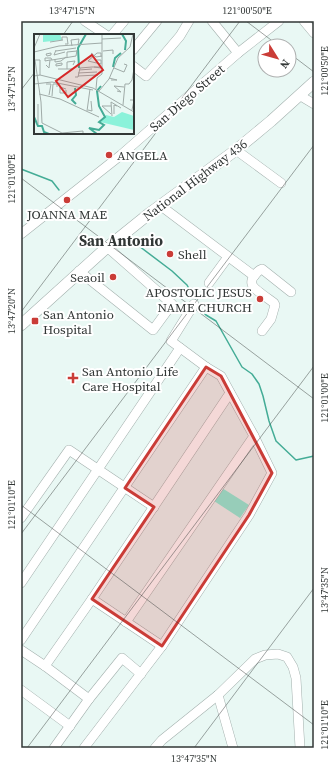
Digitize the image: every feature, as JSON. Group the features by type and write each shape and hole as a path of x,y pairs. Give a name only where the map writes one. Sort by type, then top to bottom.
{"main road":[{"name":"National Highway 436","path":"21,325 79,271 150,213 236,150 314,82"}],"street":[{"path":"85,21 104,34"},
{"path":"113,34 124,21"},
{"path":"134,49 157,21"},
{"path":"212,21 238,53"},
{"name":"San Diego Street","path":"21,234 121,155 238,53 279,21"},
{"path":"304,21 314,33"},
{"path":"134,67 146,76 176,40 185,23"},
{"path":"299,95 314,104"},
{"path":"236,150 281,183"},
{"path":"161,206 254,276"},
{"path":"79,271 152,330 172,304 108,247"},
{"path":"209,284 228,257"},
{"path":"262,331 271,319 275,305 252,285 254,276 258,270 262,269 291,292"},
{"path":"84,748 162,646 249,515 272,473 254,436 220,376 171,341 194,304"},
{"path":"21,583 180,348"},
{"path":"21,640 206,367"},
{"path":"45,666 92,599 230,393"},
{"path":"126,622 254,436"},
{"path":"21,518 69,450 154,507"},
{"path":"92,599 162,646"},
{"path":"21,650 89,699"},
{"path":"155,748 162,740 218,695 255,659 265,655 278,654 287,657 293,666 296,678 300,748"},
{"path":"54,748 89,699 122,658 141,674"},
{"path":"21,690 70,726"},
{"path":"218,695 233,748"}],"highlighted area":[{"path":"206,367 221,376 272,473 249,515 162,646 92,599 154,507 125,488"}],"green space":[{"path":"222,488 249,505 240,518 214,501"}],"waterway":[{"path":"21,169 52,181 59,190"},
{"path":"135,243 172,271 187,285 196,301"},
{"path":"197,304 206,315 216,321 242,367 252,374 259,384 276,441 296,460 314,456"}],"place":[{"name":"ANGELA","path":"109,155"},
{"name":"JOANNA MAE","path":"67,200"},
{"name":"Shell","path":"170,254"},
{"name":"Seaoil","path":"113,277"},
{"name":"APOSTOLIC JESUS NAME CHURCH","path":"260,299"},
{"name":"San Antonio Hospital","path":"35,321"},
{"name":"San Antonio Life Care Hospital","path":"73,378"}],"district":[{"name":"San Antonio","path":"121,240"}]}
